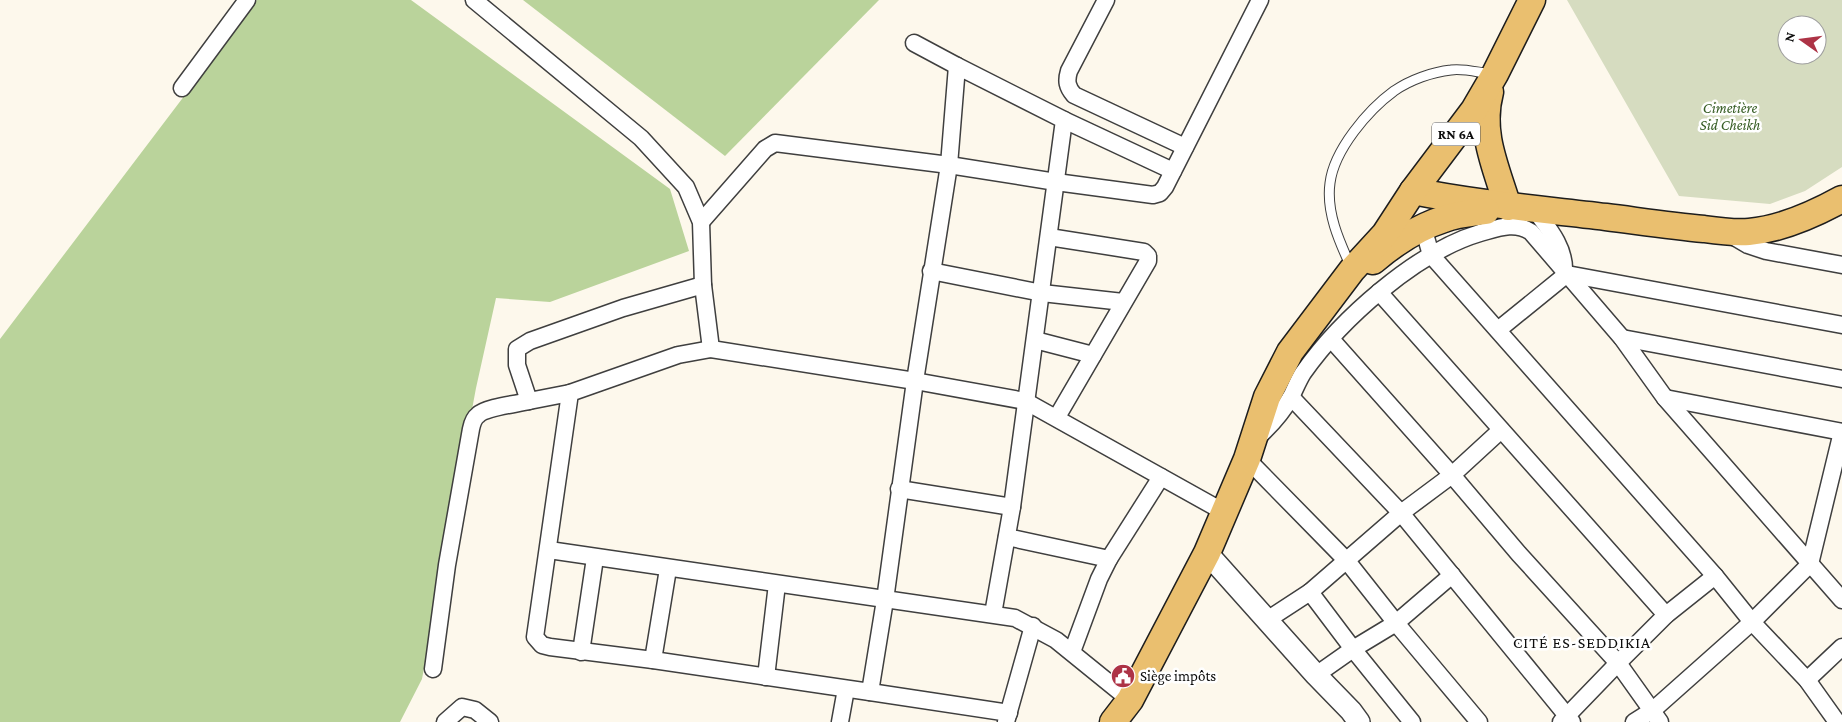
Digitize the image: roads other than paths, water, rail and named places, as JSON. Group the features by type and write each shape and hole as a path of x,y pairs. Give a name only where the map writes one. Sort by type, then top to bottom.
{"main road":[{"name":"RN 6A","path":"1331,298 1352,270 1385,234 1413,191 1474,110 1495,74 1532,0"},
{"path":"1495,74 1486,107 1485,125 1490,151 1508,207"},
{"path":"1413,191 1508,207 1748,232 1783,225 1817,213 1842,200"},
{"path":"1122,715 1207,553 1249,451 1267,397 1290,352 1331,298 1382,253 1424,227 1444,218 1508,207"}],"street":[{"path":"182,88 248,0"},
{"path":"474,0 641,138 686,187 701,222 703,285 712,349"},
{"path":"1106,0 1069,71 1068,88 1074,94 1185,147"},
{"path":"701,222 765,149 775,144 949,165 1153,195 1160,193 1165,187 1260,0"},
{"path":"914,43 1064,120 1173,171"},
{"path":"870,692 885,600 915,381 949,165 957,66"},
{"path":"993,614 1012,507 1064,120"},
{"path":"1535,210 1558,243 1564,259 1566,273"},
{"path":"1479,722 1347,561 1249,451 1291,397 1296,384 1304,372 1331,339 1379,292 1431,255 1469,236 1500,227 1519,226 1531,232 1622,338 1665,398 1842,600"},
{"path":"1424,227 1431,255 1715,576 1752,622 1807,680 1837,722"},
{"path":"1725,231 1748,244 1766,251 1842,265"},
{"path":"1049,236 1144,252 1148,256 1148,261 1057,417"},
{"path":"932,271 1042,293 1123,302"},
{"path":"1566,273 1842,325"},
{"path":"1498,330 1566,273"},
{"path":"529,402 517,365 517,349 521,345 623,308 703,285"},
{"path":"1379,292 1666,615"},
{"path":"1622,338 1842,379"},
{"path":"1331,339 1452,475 1519,554 1618,663 1656,716"},
{"path":"1034,340 1092,355"},
{"path":"433,669 471,429 474,419 478,414 485,410 570,393 668,358 712,349 915,381 1025,401 1057,417 1224,512"},
{"path":"570,393 549,550 535,637 542,645 870,692 1008,717 1033,626"},
{"path":"1291,397 1401,513 1452,574 1567,720 1618,663 1666,615 1715,576"},
{"path":"1634,722 1656,716 1810,564 1842,432 1665,398"},
{"path":"1267,620 1310,592 1401,513 1452,475 1501,430"},
{"path":"1072,652 1099,579 1109,558 1161,477"},
{"path":"899,489 1012,507"},
{"path":"1006,537 1109,558"},
{"path":"549,550 668,569 1015,618 1033,626 1072,652 1122,715"},
{"path":"1207,553 1316,675 1350,718"},
{"path":"581,652 595,558"},
{"path":"653,660 668,569"},
{"path":"1316,675 1353,649 1396,623 1452,574"},
{"path":"766,677 777,584"},
{"path":"1310,592 1412,722"},
{"path":"1807,680 1842,647"},
{"path":"840,722 846,689"},
{"path":"445,722 462,707 475,710 490,722"}],"lane":[{"path":"1352,270 1337,235 1330,202 1330,182 1343,148 1352,134 1371,112 1394,91 1417,79 1452,69 1495,74"}],"place":[{"name":"Siège impôts","path":"1123,676"}],"district":[{"name":"CITÉ ES-SEDDIKIA","path":"1582,642"}],"park label":[{"name":"Cimetière Sid Cheikh","path":"1730,116"}]}
